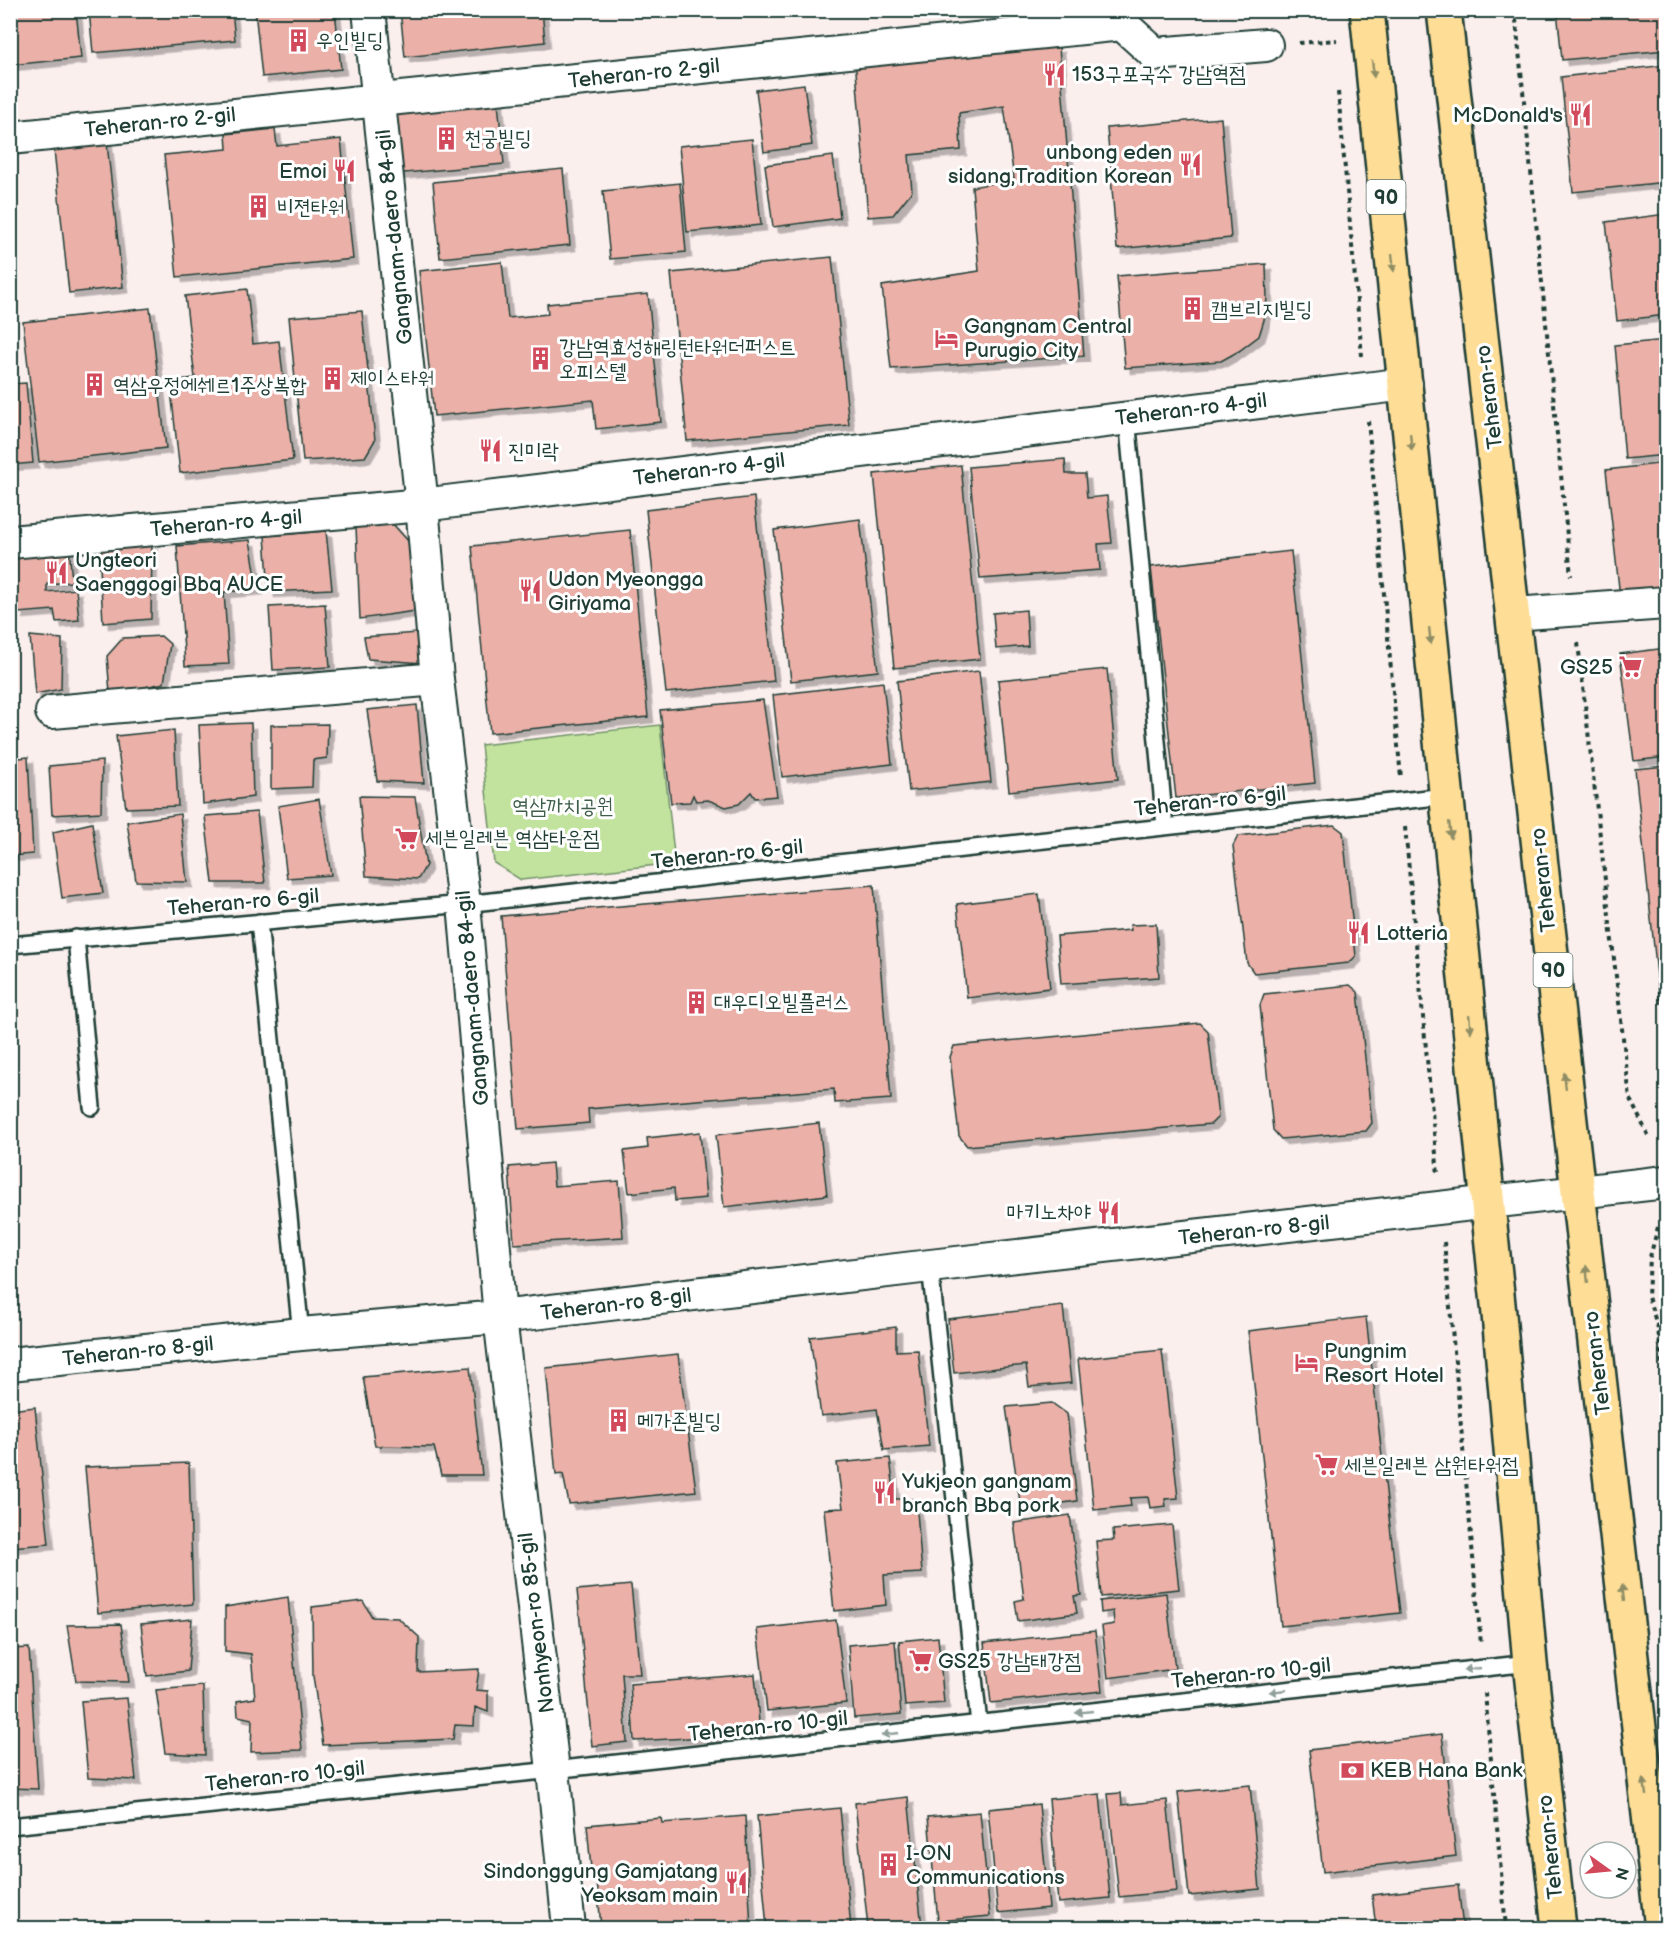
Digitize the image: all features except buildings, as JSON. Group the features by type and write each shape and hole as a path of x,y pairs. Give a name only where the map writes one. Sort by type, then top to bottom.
{"main road":[{"name":"Teheran-ro","path":"1444,10 1662,1929"},
{"name":"Teheran-ro","path":"1368,24 1406,384 1486,1204 1499,1314 1530,1663 1559,1929"}],"street":[{"name":"Gangnam-daero 84-gil","path":"369,10 422,505 437,679 464,904 501,1317"},
{"name":"Teheran-ro 2-gil","path":"10,138 1122,24 1155,54 1266,45"},
{"name":"Teheran-ro 4-gil","path":"10,542 422,505 1406,384"},
{"path":"1514,614 1666,603"},
{"path":"51,712 437,679"},
{"name":"Teheran-ro 8-gil","path":"10,1364 301,1334 501,1317 1666,1182"},
{"name":"Nonhyeon-ro 85-gil","path":"501,1317 569,1929"}],"lane":[{"path":"1127,417 1165,827"},
{"name":"Teheran-ro 6-gil","path":"10,945 464,904 1446,796"},
{"path":"259,922 301,1334"},
{"path":"76,938 92,1107"},
{"path":"930,1266 979,1724"},
{"name":"Teheran-ro 10-gil","path":"10,1826 553,1770 1530,1663"}],"path":[{"path":"1515,10 1572,577"},
{"path":"1266,45 1333,40 1368,24"},
{"path":"1332,31 1333,40"},
{"path":"1337,87 1452,1319 1506,1929"},
{"path":"1577,638 1630,1099 1650,1139"},
{"path":"1658,1227 1650,1257 1648,1297 1658,1328 1666,1404"}],"green space":[{"name":"역삼까치공원","path":"660,725 675,863 521,880 494,863 481,745"}],"place":[{"name":"우인빌딩","path":"298,40"},
{"name":"153구포국수 강남역점","path":"1054,74"},
{"name":"McDonald's","path":"1581,115"},
{"name":"천궁빌딩","path":"446,138"},
{"name":"unbong eden sidang,Tradition Korean","path":"1190,164"},
{"name":"Emoi","path":"345,171"},
{"name":"비젼타워","path":"259,207"},
{"name":"캠브리지빌딩","path":"1193,309"},
{"name":"Gangnam Central Purugio City","path":"946,338"},
{"name":"강남역효성해링턴타워더퍼스트 오피스텔","path":"541,359"},
{"name":"제이스타워","path":"332,378"},
{"name":"역삼우정에쉐르1주상복합","path":"95,385"},
{"name":"진미락","path":"490,451"},
{"name":"Ungteori Saenggogi Bbq AUCE","path":"57,572"},
{"name":"Udon Myeongga Giriyama","path":"530,591"},
{"name":"GS25","path":"1631,667"},
{"name":"세븐일레븐 역삼타운점","path":"407,838"},
{"name":"Lotteria","path":"1358,933"},
{"name":"대우디오빌플러스","path":"696,1002"},
{"name":"마키노차야","path":"1109,1212"},
{"name":"Pungnim Resort Hotel","path":"1306,1363"},
{"name":"메가존빌딩","path":"619,1421"},
{"name":"세븐일레븐 삼원타워점","path":"1326,1465"},
{"name":"Yukjeon gangnam branch Bbq pork","path":"884,1493"},
{"name":"GS25 강남태강점","path":"920,1661"},
{"name":"KEB Hana Bank","path":"1352,1770"},
{"name":"I-ON Communications","path":"888,1865"},
{"name":"Sindonggung Gamjatang Yeoksam main","path":"736,1883"}]}
